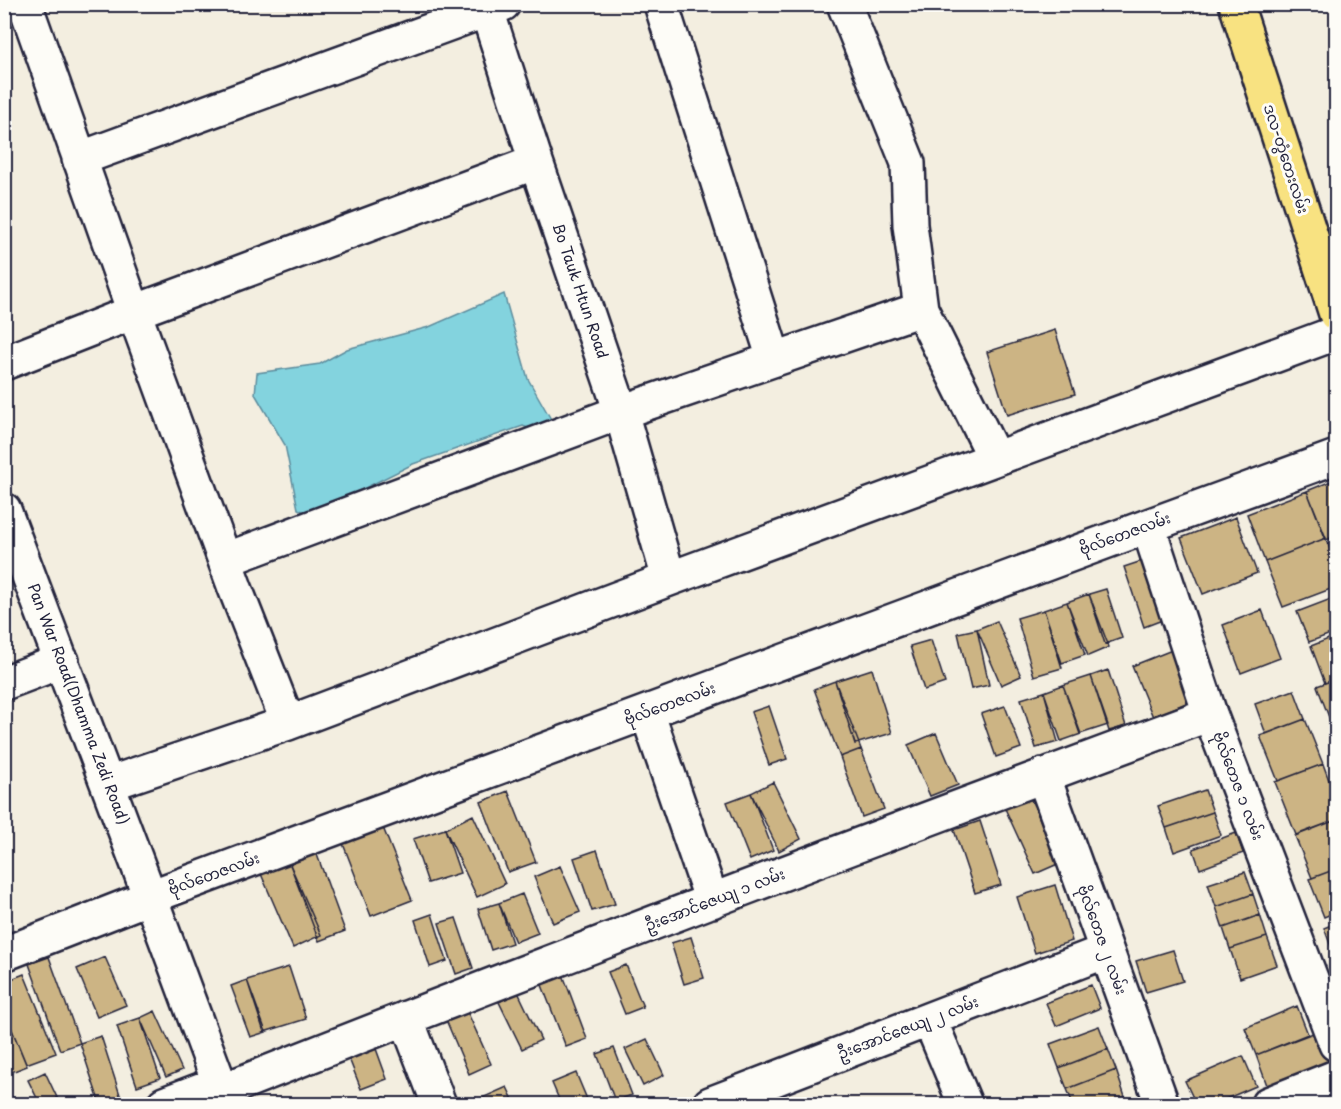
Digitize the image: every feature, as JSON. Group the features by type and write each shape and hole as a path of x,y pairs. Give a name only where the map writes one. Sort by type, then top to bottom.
{"main road":[{"name":"ဒလ-တွံတေးလမ်း","path":"1236,4 1336,314"}],"street":[{"path":"661,4 774,359"},
{"path":"844,4 908,163 910,225 921,309 995,458"},
{"path":"79,159 492,7"},
{"name":"Bo Tauk Htun Road","path":"492,7 536,162 621,412 669,579"},
{"path":"22,8 225,561 288,723"},
{"path":"4,363 536,162"},
{"path":"225,561 621,412 921,309"},
{"path":"108,784 288,723 669,579 1336,333"},
{"name":"ဗိုလ်တေဇလမ်း","path":"4,954 150,897 1336,457"},
{"name":"Pan War Road(Dhamma Zedi Road)","path":"4,510 222,1093"},
{"name":"ဗိုလ်တေဇ ၁ လမ်း","path":"1148,526 1210,714 1336,1044"},
{"path":"4,683 62,662"},
{"path":"647,712 712,901"},
{"name":"ဦးအောင်ဇေယျ ၁ လမ်း","path":"164,1104 222,1093 406,1018 1210,714"},
{"name":"ဗိုလ်တေဇ ၂ လမ်း","path":"1043,776 1162,1104"},
{"name":"ဦးအောင်ဇေယျ ၂ လမ်း","path":"710,1104 1106,951"},
{"path":"406,1018 439,1104"},
{"path":"930,1020 965,1104"},
{"path":"1268,1104 1336,1077"}],"water":[{"path":"504,294 528,379 552,421 538,432 523,426 413,464 311,515 298,509 285,445 255,394 257,373 320,364 347,349 429,327"}],"building":[{"path":"1055,330 1075,394 1007,415 987,352"},
{"path":"1336,479 1336,536 1326,540 1307,491"},
{"path":"1307,491 1326,538 1265,562 1247,514"},
{"path":"1236,517 1257,573 1203,594 1181,538"},
{"path":"1336,536 1336,554 1330,538"},
{"path":"1326,538 1336,566 1336,587 1283,607 1265,562"},
{"path":"1145,560 1165,619 1144,627 1124,567"},
{"path":"1106,589 1122,638 1105,644 1089,594"},
{"path":"1089,594 1109,647 1088,656 1067,602"},
{"path":"1336,597 1336,632 1309,642 1297,612"},
{"path":"1067,602 1085,655 1062,663 1044,610"},
{"path":"1044,610 1062,668 1034,676 1017,618"},
{"path":"1262,610 1280,658 1241,673 1223,625"},
{"path":"997,621 1021,676 1001,685 977,629"},
{"path":"977,629 989,685 971,689 958,633"},
{"path":"1336,636 1336,679 1325,683 1311,646"},
{"path":"931,640 945,683 924,690 910,646"},
{"path":"1172,650 1193,700 1153,717 1132,666"},
{"path":"872,669 892,733 855,744 835,681"},
{"path":"1108,670 1126,726 1109,731 1091,676"},
{"path":"1091,676 1108,725 1080,734 1063,685"},
{"path":"1336,679 1336,724 1332,725 1317,686"},
{"path":"835,681 861,749 840,757 814,689"},
{"path":"1063,685 1081,734 1061,741 1044,692"},
{"path":"1294,690 1305,719 1266,734 1255,704"},
{"path":"1044,692 1058,742 1036,748 1021,699"},
{"path":"769,706 787,759 769,765 751,712"},
{"path":"1005,706 1021,748 996,757 981,714"},
{"path":"1305,719 1323,764 1278,781 1260,736"},
{"path":"936,733 958,785 930,796 908,745"},
{"path":"861,749 884,809 862,817 840,757"},
{"path":"1323,764 1336,799 1336,820 1296,835 1275,782"},
{"path":"773,782 801,839 779,851 751,793"},
{"path":"1205,790 1213,812 1166,828 1158,806"},
{"path":"508,791 536,862 508,872 481,802"},
{"path":"1027,791 1060,863 1035,874 1002,802"},
{"path":"751,793 773,850 750,860 727,802"},
{"path":"1213,812 1221,835 1174,852 1166,828"},
{"path":"473,815 505,884 477,897 445,829"},
{"path":"380,820 412,900 371,916 340,836"},
{"path":"1336,820 1336,869 1312,878 1295,836"},
{"path":"980,821 1001,885 975,893 954,830"},
{"path":"445,829 460,873 428,883 413,839"},
{"path":"1236,833 1243,853 1200,869 1193,849"},
{"path":"597,850 615,904 592,911 574,858"},
{"path":"316,852 345,931 319,941 289,862"},
{"path":"289,862 321,935 293,948 261,874"},
{"path":"560,866 580,912 553,923 534,877"},
{"path":"1336,869 1336,912 1324,917 1309,879"},
{"path":"1245,872 1253,894 1216,907 1208,884"},
{"path":"1055,885 1072,941 1035,953 1017,897"},
{"path":"522,894 538,933 515,942 499,903"},
{"path":"1253,894 1260,915 1223,928 1216,907"},
{"path":"499,903 512,943 491,950 478,909"},
{"path":"432,914 447,961 430,967 415,920"},
{"path":"1260,915 1267,937 1230,949 1223,928"},
{"path":"456,918 473,968 456,974 439,923"},
{"path":"1336,923 1336,960 1324,928"},
{"path":"691,937 704,978 684,984 671,943"},
{"path":"1267,937 1277,965 1240,978 1230,949"},
{"path":"1173,950 1183,981 1146,992 1136,961"},
{"path":"49,957 80,1043 60,1050 29,964"},
{"path":"105,957 126,1005 97,1017 77,969"},
{"path":"626,965 643,1007 625,1014 608,972"},
{"path":"289,967 306,1019 264,1032 247,980"},
{"path":"562,972 587,1039 566,1047 540,980"},
{"path":"24,974 56,1053 26,1064 4,1010 4,982"},
{"path":"247,980 266,1032 250,1037 231,986"},
{"path":"1091,985 1100,1008 1056,1026 1046,1003"},
{"path":"518,992 541,1040 522,1049 499,1002"},
{"path":"1297,1006 1308,1034 1256,1055 1245,1028"},
{"path":"4,1010 27,1066 4,1075"},
{"path":"155,1011 182,1070 166,1077 140,1018"},
{"path":"467,1011 491,1064 469,1074 446,1020"},
{"path":"140,1018 160,1078 137,1086 117,1026"},
{"path":"1099,1026 1108,1049 1059,1068 1050,1044"},
{"path":"1321,1030 1333,1062 1268,1088 1256,1055"},
{"path":"101,1036 121,1098 100,1104 80,1043"},
{"path":"647,1039 664,1075 643,1086 625,1049"},
{"path":"375,1046 387,1079 361,1089 348,1056"},
{"path":"614,1048 632,1095 615,1101 597,1054"},
{"path":"1108,1049 1116,1070 1067,1089 1059,1068"},
{"path":"1243,1056 1256,1086 1214,1104 1196,1104 1185,1081"},
{"path":"1116,1070 1125,1097 1104,1104 1073,1104 1067,1089"},
{"path":"45,1072 60,1104 40,1104 28,1080"},
{"path":"576,1073 589,1104 561,1104 552,1083"},
{"path":"507,1087 515,1104 485,1104 482,1098"},
{"path":"1336,1094 1336,1104 1314,1104"},
{"path":"385,1097 388,1104 369,1104"},
{"path":"1125,1097 1128,1104 1104,1104"}]}
